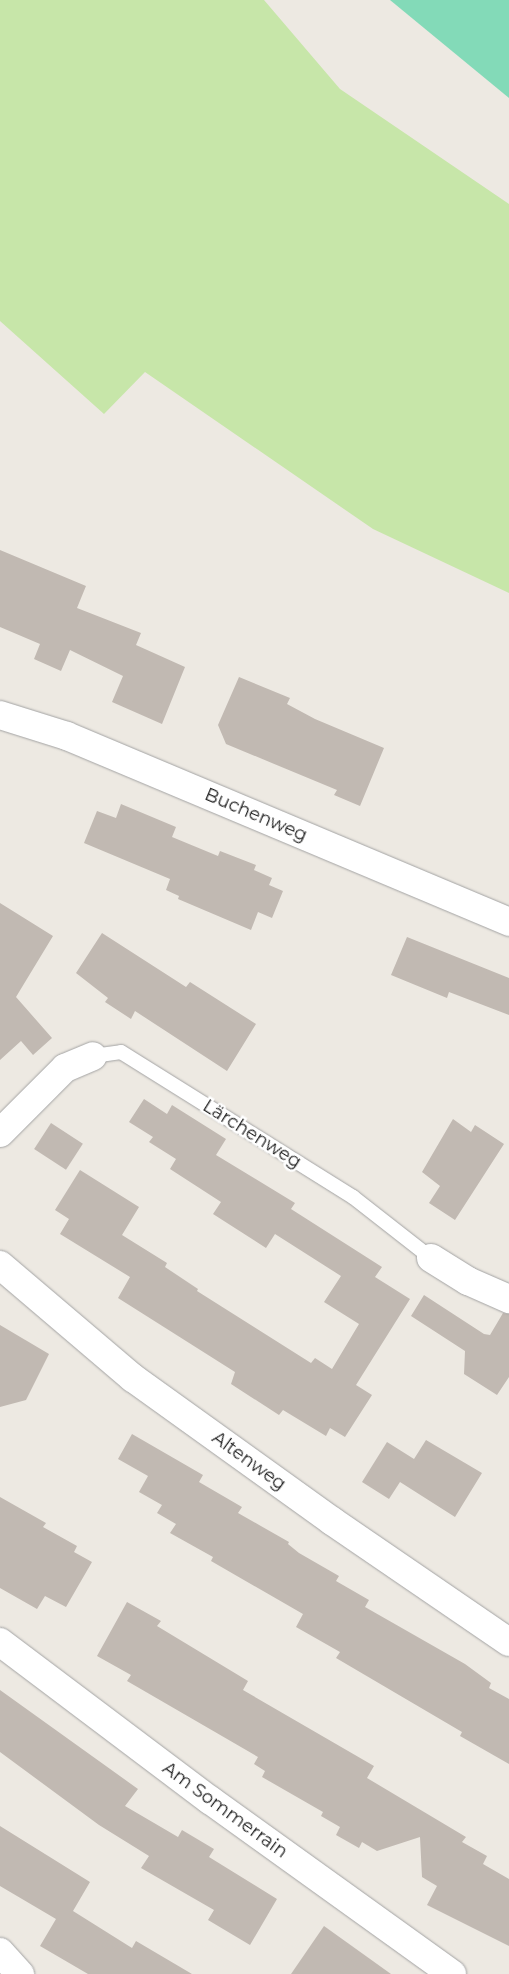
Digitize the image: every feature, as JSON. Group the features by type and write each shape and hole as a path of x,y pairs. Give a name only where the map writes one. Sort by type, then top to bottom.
{"street":[{"name":"Buchenweg","path":"0,715 67,736 509,922"},
{"name":"Lärchenweg","path":"0,1133 65,1068 93,1056"},
{"name":"Lärchenweg","path":"431,1258 468,1281 509,1299"},
{"name":"Altenweg","path":"0,1265 133,1378 332,1521 509,1642"},
{"name":"Am Sommerrain","path":"0,1642 210,1800 452,1974"},
{"path":"0,1952 20,1974"}],"lane":[{"name":"Lärchenweg","path":"93,1056 121,1052 353,1197 431,1258"}],"green space":[{"path":"0,0 264,0 340,89 509,204 509,593 373,529 145,372 104,414 0,321"},
{"path":"390,0 509,0 509,98"}],"building":[{"path":"0,550 86,586 77,608 141,633 136,645 185,667 162,724 112,702 123,676 70,650 61,671 34,659 40,644 0,627"},
{"path":"239,677 290,698 287,704 315,719 384,748 360,806 334,795 337,790 226,744 218,725"},
{"path":"121,804 176,827 172,837 218,856 220,851 256,865 254,870 272,878 269,885 283,891 272,918 258,912 251,930 178,899 179,896 166,890 170,879 84,843 97,811 116,818"},
{"path":"0,903 53,936 16,997 52,1038 33,1055 21,1041 0,1060"},
{"path":"102,933 186,987 190,982 256,1024 227,1071 135,1011 131,1019 105,1002 108,998 76,973"},
{"path":"407,937 509,978 509,1015 449,992 447,998 391,975"},
{"path":"144,1099 167,1114 172,1105 226,1139 216,1155 295,1203 291,1209 382,1267 375,1277 410,1299 356,1385 372,1395 345,1437 330,1428 326,1436 283,1410 279,1415 231,1384 235,1372 118,1298 130,1277 60,1234 69,1219 55,1210 80,1170 139,1207 122,1235 167,1263 165,1267 198,1289 197,1291 311,1363 315,1358 332,1369 359,1324 324,1302 341,1276 275,1234 266,1248 213,1214 221,1202 170,1169 176,1159 149,1142 153,1137 129,1122"},
{"path":"453,1119 471,1132 475,1125 504,1144 455,1220 429,1203 440,1186 422,1172"},
{"path":"51,1123 83,1144 66,1170 34,1149"},
{"path":"424,1295 484,1334 490,1335 503,1313 509,1314 509,1377 497,1395 464,1374 465,1351 411,1316"},
{"path":"0,1325 49,1354 26,1400 0,1407"},
{"path":"132,1434 203,1475 199,1482 242,1507 238,1513 289,1542 288,1544 299,1553 339,1576 336,1581 369,1600 365,1607 465,1664 491,1683 489,1688 509,1699 509,1764 460,1736 462,1732 336,1658 340,1652 296,1627 303,1614 211,1561 213,1557 170,1533 176,1524 157,1513 162,1505 139,1492 148,1476 118,1459"},
{"path":"426,1440 482,1473 455,1517 400,1482 389,1499 362,1482 387,1442 414,1459"},
{"path":"0,1497 46,1523 43,1527 77,1546 74,1552 92,1562 66,1607 45,1596 37,1609 0,1588"},
{"path":"127,1602 161,1621 157,1626 248,1681 243,1690 374,1766 367,1778 466,1837 462,1842 487,1856 483,1864 509,1879 509,1946 427,1905 437,1886 422,1877 420,1837 377,1851 362,1842 359,1848 336,1835 340,1827 321,1816 323,1812 262,1777 265,1771 254,1764 258,1757 127,1681 131,1675 97,1656"},
{"path":"0,1690 138,1789 125,1806 178,1837 182,1830 214,1849 209,1857 277,1899 250,1945 208,1920 214,1910 141,1868 149,1856 99,1825 0,1752"},
{"path":"0,1826 90,1882 73,1911 132,1948 136,1941 192,1974 88,1974 40,1946 56,1919 0,1886"},
{"path":"324,1926 391,1974 291,1974"}]}
